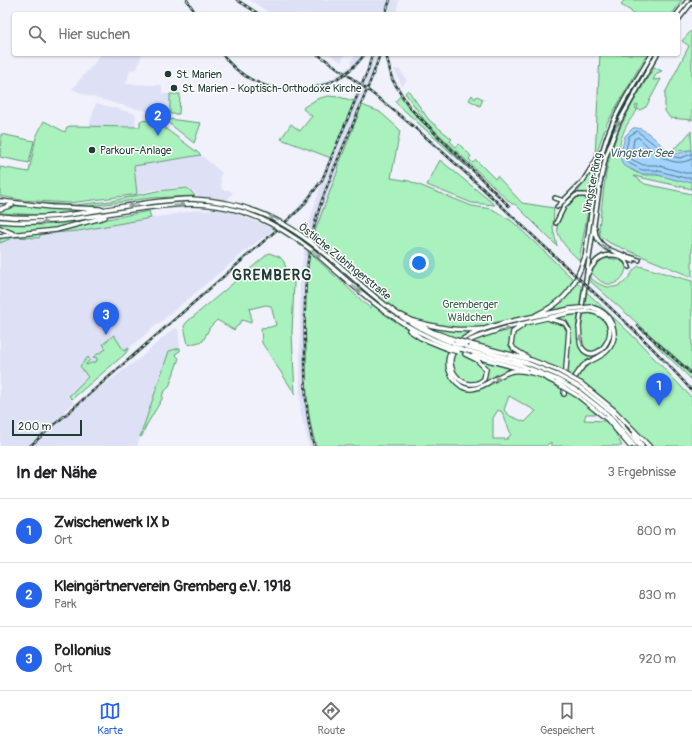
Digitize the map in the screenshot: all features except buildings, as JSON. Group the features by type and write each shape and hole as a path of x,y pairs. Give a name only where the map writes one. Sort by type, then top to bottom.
{"highway":[{"name":"Östliche Zubringerstraße","path":"2,216 54,217 161,201 192,199 235,204 280,221 313,244 390,309 419,329 452,344"},
{"path":"0,201 19,205"},
{"name":"Östliche Zubringerstraße","path":"2,221 54,222 166,206 192,204 234,209 253,215 277,226 310,248 378,307 421,338 465,346 527,362 557,377"},
{"path":"0,209 8,205 19,205 105,209"},
{"path":"0,236 70,228 116,214"},
{"path":"0,228 6,232 19,233"},
{"path":"530,318 552,308 568,294 574,286 585,257"},
{"path":"390,309 433,332 452,344 460,351 477,360 486,369 484,379 480,383 474,385 458,379 452,368 452,359 455,350 465,342 478,336 528,324 570,311"},
{"path":"579,327 580,342 586,351 594,353 604,348 610,338 609,324 602,316 591,309"},
{"path":"557,377 544,376 525,371 514,371 503,375 486,386 473,388 461,385 455,381 448,368 448,358 452,349 465,338 490,328 530,318 570,311 591,309 603,312 611,321 614,332 612,344 603,354 585,365 570,384"},
{"path":"547,318 562,321 565,323 568,330 564,394"},
{"path":"413,321 442,329 457,330 490,328"},
{"path":"528,324 514,332 511,344 519,353 557,377 605,403 649,446"},
{"path":"452,344 470,344 531,360"},
{"path":"460,351 521,365 557,377 580,390 609,413 639,446"},
{"path":"465,354 520,368 544,376"},
{"path":"580,390 630,446"},
{"path":"609,413 634,446"},
{"path":"626,423 642,446"},
{"path":"622,437 626,446"}],"main road":[{"path":"679,12 688,0"},
{"path":"680,17 692,2"},
{"name":"Vingster Ring","path":"585,257 600,164 605,145 614,120 651,56"},
{"name":"Vingster Ring","path":"579,327 602,172 613,136 656,56"},
{"path":"565,205 556,207 564,201 583,181 605,145"},
{"path":"556,222 565,205 576,195 586,195 590,200 592,213"},
{"path":"555,198 564,201"},
{"path":"595,218 596,238 600,244 639,260"},
{"path":"586,277 597,259 613,255 633,260 630,256"},
{"path":"613,255 624,259 628,267"}],"shaded area":[{"path":"250,0 399,0 396,12 268,12"},
{"path":"100,56 141,56 137,69 130,70 126,84 162,85 162,94 170,94 170,114 146,111 121,105 89,96 72,89"},
{"path":"332,56 344,56 341,62"},
{"path":"355,56 365,56 354,68 323,87 304,92 279,91 280,87 308,87 328,81 351,66 351,60"},
{"path":"370,56 388,56 397,85 395,87 385,57 380,57 315,231 308,267 306,338 308,406 316,446 309,446 301,414 300,276 308,227 321,184 306,205 288,222 285,221 317,186 328,165 367,70"},
{"path":"394,69 400,70 407,81 402,86"},
{"path":"96,103 136,114 135,126 89,126"},
{"path":"201,155 222,173 220,176 222,190 230,190 230,192 233,193 219,208 202,200 188,187 152,190 137,194 134,166"},
{"path":"202,209 203,211 215,209 232,212 275,229 254,244 129,348 113,364 69,397 74,403 64,411 66,414 29,446 0,446 0,243 14,237 39,238 41,234 78,231"},
{"path":"174,328 178,329 180,348 169,351 137,446 32,446 91,394 140,358"}],"green space":[{"path":"624,0 682,0 673,12 631,12 621,5"},
{"path":"692,30 692,120 670,118 665,111 665,93 689,46 682,41"},
{"path":"600,56 646,56 607,123 595,157"},
{"path":"654,67 662,71 657,73 653,80 661,79 646,107 640,110 637,109 638,104 635,106 637,111 626,127 622,137 620,155 624,163 630,169 641,174 659,175 677,180 692,181 692,189 634,176 645,184 692,194 692,277 610,243 600,236 599,227 604,186 613,146 626,115"},
{"path":"408,90 429,120 452,139 450,141 456,147 459,144 471,156 469,159 473,163 476,160 495,179 497,176 522,203 554,208 553,229 557,246 515,204 512,204 425,121 405,93"},
{"path":"170,94 180,94 179,114 170,114"},
{"path":"472,95 475,99 477,96 483,99 480,106 469,100"},
{"path":"328,96 354,101 331,158 281,139 291,124 300,131 312,116 303,109 304,107 317,99"},
{"path":"400,96 417,117 470,170 395,102"},
{"name":"Gremberger Wäldchen","path":"362,105 380,112 400,131 391,178 409,181 472,206 492,209 512,221 634,337 692,398 692,446 651,446 601,396 589,407 597,414 586,414 584,420 606,421 614,430 622,446 551,446 551,442 546,446 316,446 308,410 307,385 306,300 310,253 370,308 377,292 341,259 313,240 338,170 337,165 339,164","holes":["509,396 536,411 525,422 510,416 504,410","498,410 502,412 511,434 507,439 493,439 493,418"]},
{"path":"168,119 201,123 194,143 166,121"},
{"path":"151,120 162,126 201,155 134,166 137,194 70,203 21,200 0,196 0,167 29,172 36,137 44,121 65,132 67,127 71,126 140,127 140,121"},
{"path":"691,131 692,150 674,151 674,148 680,144"},
{"path":"1,134 34,141 29,163 0,157"},
{"path":"599,159 591,199 587,194 579,193 578,191"},
{"path":"440,160 495,205 472,203 427,185"},
{"path":"187,188 195,196 150,198 90,206 52,205 0,200 0,198 12,201 75,205 111,201 157,191"},
{"path":"577,196 586,196 589,205 579,260 564,244 557,229 561,214"},
{"path":"14,206 96,209 41,215 0,213 0,210"},
{"path":"149,211 151,218 78,231 41,234 39,238 14,237 0,243 0,237 59,232 102,220"},
{"path":"86,220 55,229 30,232 9,230 0,226 0,224 3,223 40,225"},
{"path":"269,253 280,257 294,283 292,334 295,394 262,343 261,328 276,325 271,306 266,305 249,309 251,323 242,320 234,330 217,320 210,327 203,341 188,345 184,326"},
{"path":"605,258 620,260 626,265 623,277 613,284 604,283 591,272 598,261"},
{"path":"639,266 692,281 692,372 590,281 590,277 605,286 615,287 625,282 634,269"},
{"path":"114,335 124,351 129,348 125,354 72,399 69,396 88,377 80,366 88,357 90,360 86,365 97,361 97,358 93,357 106,349 103,344"},
{"path":"655,342 692,376 692,380 654,343"},
{"path":"180,348 180,351 175,354 179,358 169,387 163,393 162,399 146,426 142,436 140,437 169,351"}],"water":[{"name":"Vingster See","path":"633,128 638,128 648,133 671,152 679,153 692,150 692,181 684,182 655,174 641,174 623,165 620,157 625,136"}],"railway":[{"path":"187,0 195,12"},
{"path":"237,0 256,12"},
{"path":"386,12 390,0"},
{"path":"224,56 237,70 254,81 273,88 294,90 314,88 333,81 350,70 363,56"},
{"path":"320,56 378,98 436,146 639,335 692,391"},
{"path":"30,446 302,207 322,180 368,70 372,56"},
{"path":"314,446 307,411 305,377 305,296 311,240 315,221 328,184 374,73 379,56"},
{"path":"386,56 392,79 410,108 509,206"},
{"path":"638,326 692,374"}],"place":[{"name":"St. Marien","path":"168,74"},
{"name":"St. Marien - Koptisch-Orthodoxe Kirche","path":"174,88"},
{"name":"Kleingärtnerverein Gremberg e.V. 1918","path":"158,136"},
{"name":"Parkour-Anlage","path":"92,150"},
{"name":"Pollonius","path":"106,335"},
{"name":"Zwischenwerk IX b","path":"659,406"}],"district":[{"name":"GREMBERG","path":"272,275"}]}
